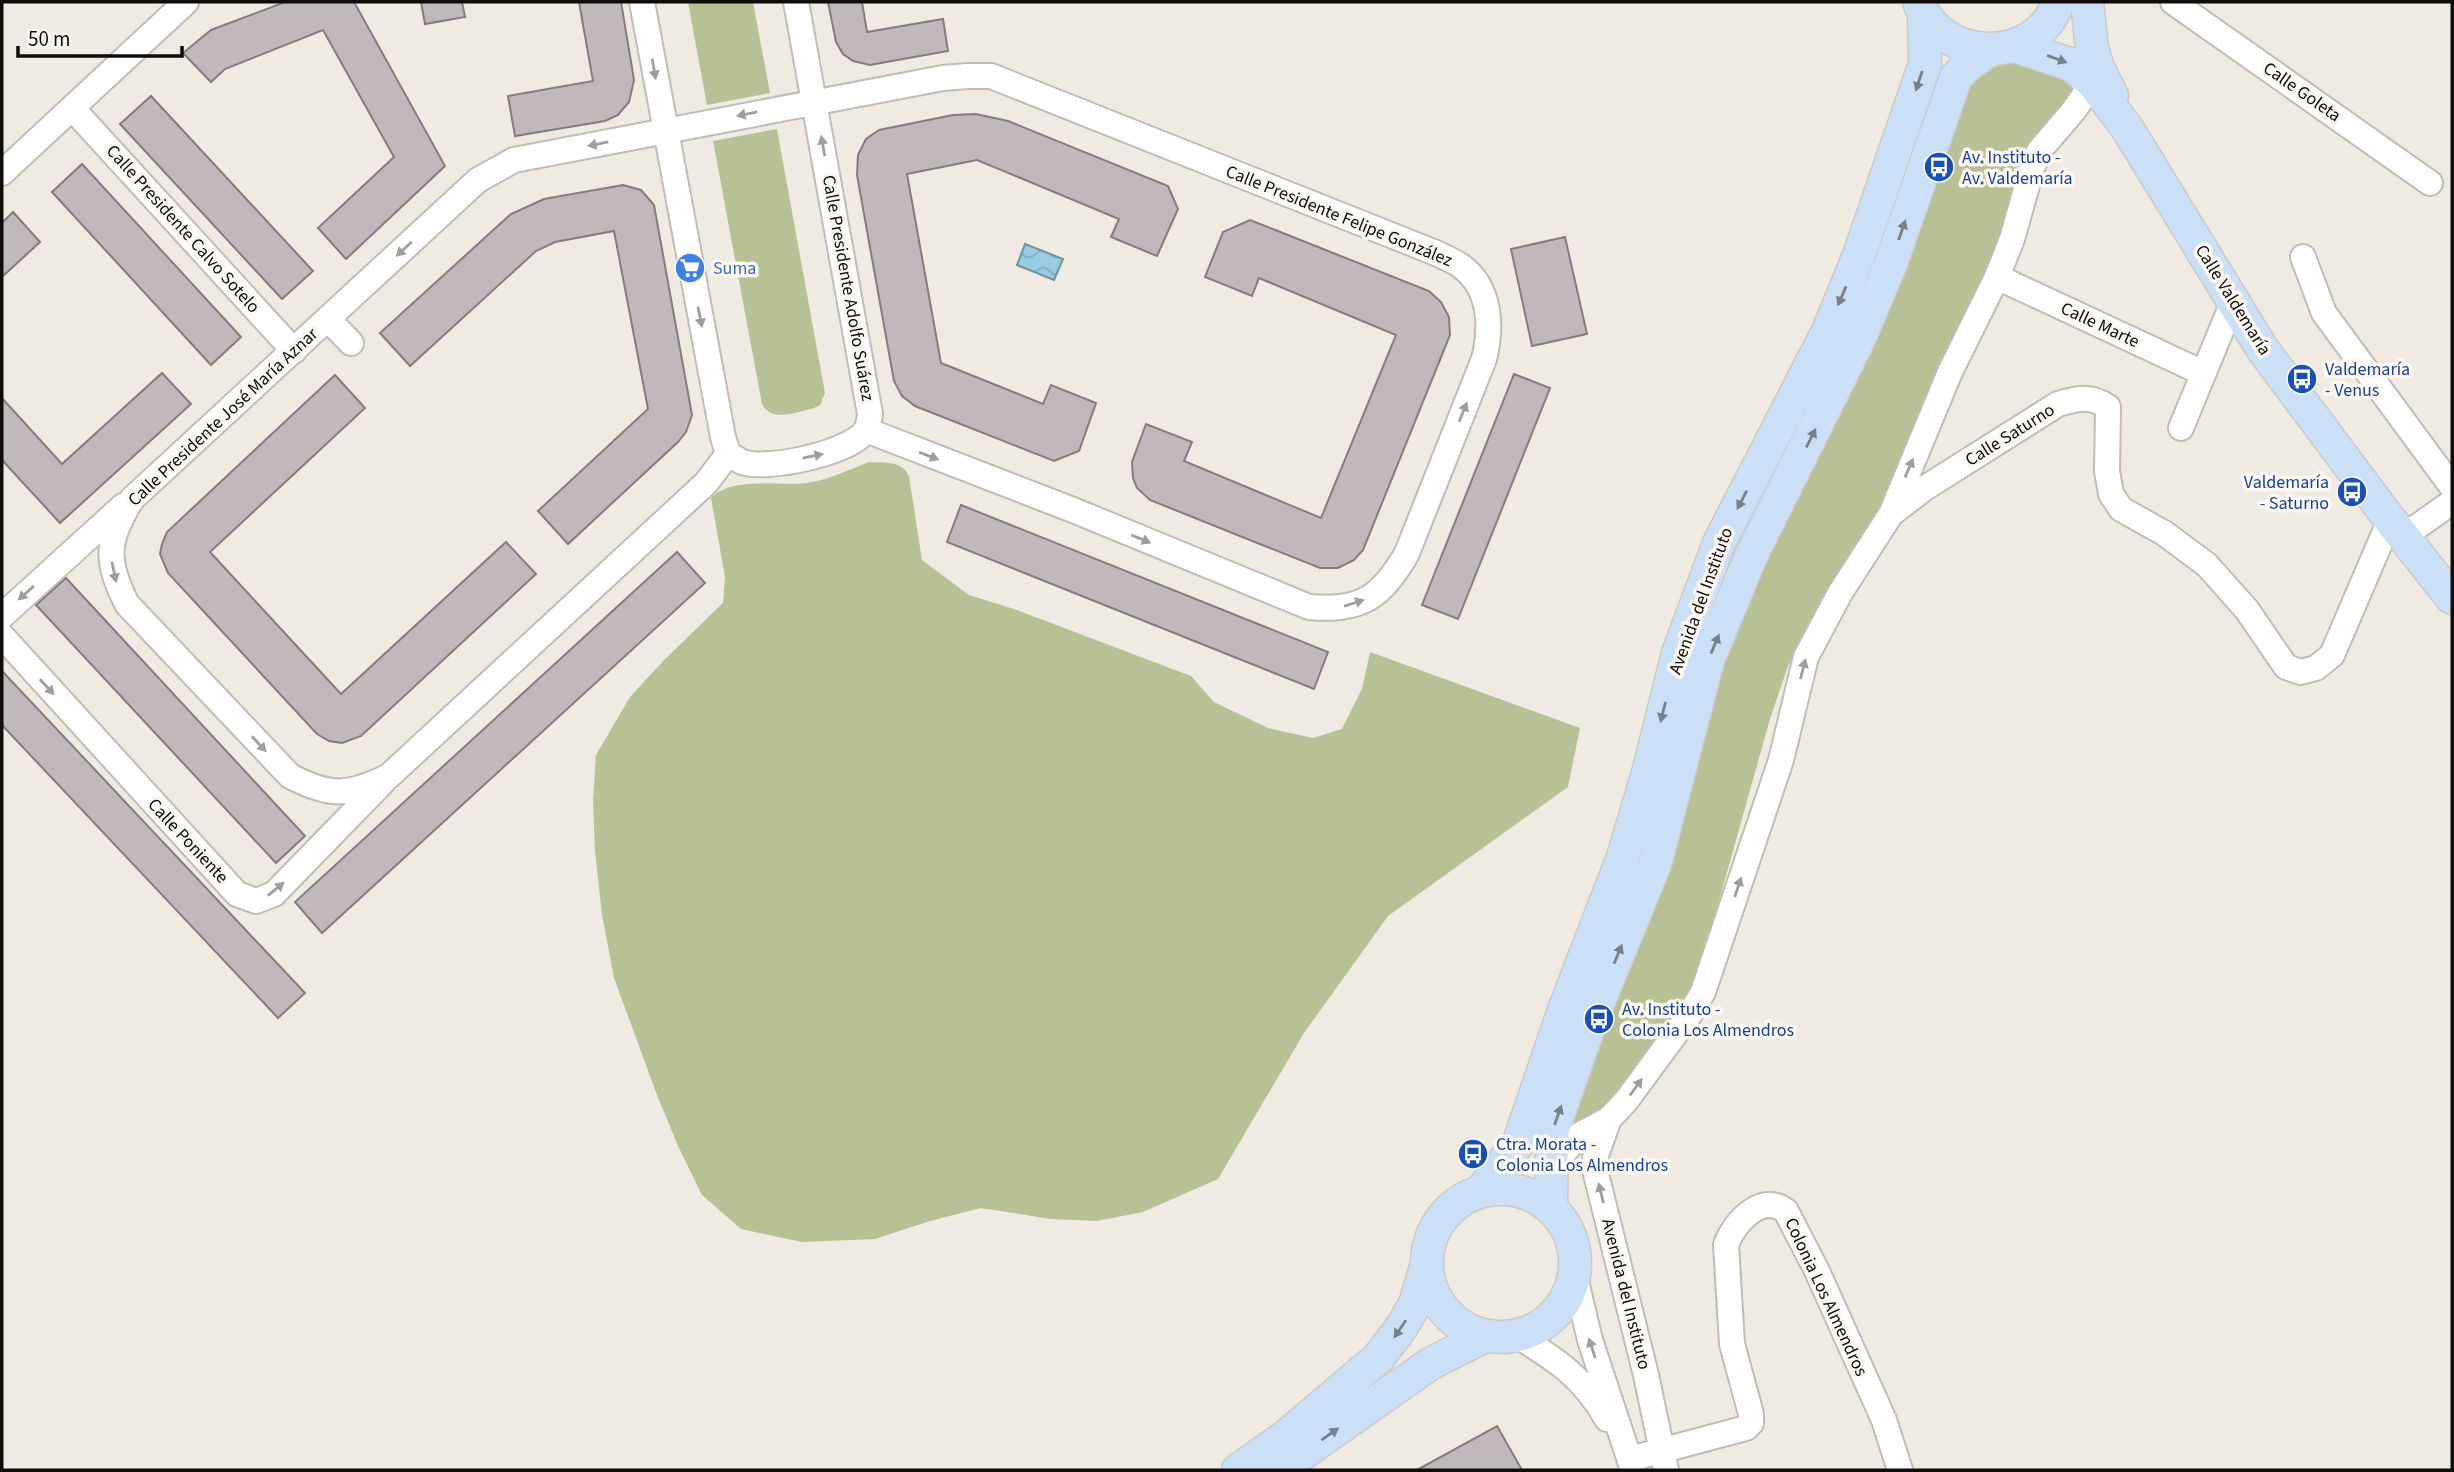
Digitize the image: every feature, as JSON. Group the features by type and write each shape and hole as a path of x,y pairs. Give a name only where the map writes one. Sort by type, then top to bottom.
{"main road":[{"name":"Avenida del Instituto","path":"1551,1207 1552,1132 1592,1018 1654,864 1708,660 1751,556 1864,327 1890,266 1956,77 2002,48 2041,29 2058,2"},
{"name":"Calle Valdemaría","path":"2087,2 2096,76 2122,122 2263,350 2452,598"},
{"name":"Avenida del Instituto","path":"1481,1191 1519,1142 1564,1010 1623,857 1648,773 1678,653 1719,543 1828,331 1858,258 1924,64 1922,8"},
{"name":"Calle Valdemaría","path":"1922,8 1940,33 1964,47 2002,48 2070,64 2096,76"},
{"path":"1238,1470 1286,1436 1378,1358 1415,1304 1426,1267 1431,1236 1443,1215 1461,1199 1497,1188 1517,1190 1535,1196 1551,1207 1567,1227 1575,1250 1575,1276 1564,1304 1544,1325 1517,1336 1485,1336 1466,1330 1446,1314 1430,1290 1426,1267"},
{"path":"1272,1470 1302,1454 1430,1364 1485,1336"}],"street":[{"path":"2,173 186,2"},
{"path":"642,2 728,454 743,463 761,464 804,459 838,451 866,430"},
{"name":"Calle Presidente Adolfo Suárez","path":"796,2 867,390 870,414 866,430"},
{"name":"Calle Goleta","path":"2173,2 2430,183"},
{"name":"Calle Presidente Felipe González","path":"665,131 943,78 991,76 1436,253 1463,267 1478,286 1488,309 1490,335 1485,359 1407,553 1393,578 1378,594 1356,604 1333,609 1309,607 1073,510 866,430"},
{"name":"Avenida del Instituto","path":"1552,1166 1578,1135 1609,1119 1626,1101 1703,992 1781,760 1806,657 1840,593 1891,514 1950,372 1997,277 2012,239 2039,151 2074,110 2096,76"},
{"name":"Calle Presidente Calvo Sotelo","path":"72,107 294,351"},
{"path":"2074,110 2122,122"},
{"name":"Calle Presidente José María Aznar","path":"665,131 514,160 478,180 132,499 119,520 110,549 113,577 127,604 290,776 310,787 337,792 364,789 389,776 706,483 728,454"},
{"path":"2303,257 2325,313 2452,487"},
{"name":"Calle Marte","path":"1997,277 2203,373"},
{"path":"2180,428 2233,302"},
{"path":"328,319 351,343"},
{"name":"Calle Saturno","path":"1891,514 1925,488 2058,404 2079,398 2097,399 2108,407 2107,471 2111,494 2121,509 2164,533 2207,565 2247,610 2286,667 2301,672 2316,668 2332,654 2397,528"},
{"path":"2,616 132,499"},
{"path":"2397,528 2452,502"},
{"name":"Calle Poniente","path":"2,636 237,894 256,901 274,894 389,776"},
{"name":"Avenida del Instituto","path":"1609,1119 1595,1158 1596,1174 1665,1460"},
{"name":"Colonia Los Almendros","path":"1632,1465 1665,1460 1746,1428 1751,1423 1751,1414 1732,1344 1726,1245 1730,1235 1749,1213 1765,1205 1778,1205 1786,1212 1816,1271 1884,1420 1900,1470"},
{"path":"1575,1276 1590,1340 1632,1465"},
{"path":"1517,1336 1559,1361 1595,1399 1632,1465"}],"green space":[{"path":"688,2 753,2 770,93 707,105"},
{"path":"2023,61 2083,82 2002,235 1881,509 1811,623 1788,666 1770,719 1704,954 1687,995 1668,1029 1642,1066 1601,1110 1586,1118 1565,1141 1709,699 1961,90 1989,70"},
{"path":"777,129 825,393 820,405 785,415 772,413 762,404 713,141"},
{"path":"869,462 892,463 906,471 922,560 969,595 1014,609 1191,676 1214,702 1268,728 1313,738 1342,729 1362,689 1370,652 1580,728 1568,787 1388,916 1304,1033 1218,1179 1143,1212 1097,1221 1051,1219 981,1208 875,1239 802,1242 741,1229 702,1195 657,1095 614,978 602,915 595,851 593,800 596,755 630,697 723,603 725,577 711,498 720,491 745,484 819,481"}],"water":[{"path":"1025,244 1063,259 1054,280 1017,265"}],"building":[{"path":"285,2 354,2 445,166 346,259 318,228 394,157 323,30 225,69 211,82 183,53 211,30"},
{"path":"421,2 462,2 465,17 425,24"},
{"path":"579,2 621,2 634,80 629,102 618,115 605,121 515,136 508,96 593,81"},
{"path":"828,2 862,2 867,32 943,19 948,51 870,65 853,61 843,54 836,42"},
{"path":"151,96 313,271 282,299 120,124"},
{"path":"976,114 1008,121 1168,186 1178,209 1157,256 1111,237 1119,219 977,160 907,174 941,363 1043,404 1051,385 1096,403 1079,451 1054,461 915,406 902,396 894,381 857,175 858,155 866,139 879,130 953,115"},
{"path":"82,164 241,337 211,365 52,192"},
{"path":"623,185 641,190 654,205 692,415 686,432 678,442 568,544 538,511 648,409 614,231 555,242 536,251 410,366 380,333 511,214 544,199"},
{"path":"13,212 40,242 2,277 2,223"},
{"path":"1250,220 1429,291 1441,302 1449,317 1450,335 1363,550 1354,560 1338,568 1320,568 1150,500 1137,488 1133,478 1132,462 1146,424 1192,442 1184,461 1321,518 1396,335 1259,278 1252,296 1205,277 1223,232"},
{"path":"1565,237 1587,334 1532,346 1511,249"},
{"path":"162,373 191,404 60,523 2,460 2,398 62,464"},
{"path":"1514,374 1550,388 1458,619 1422,605"},
{"path":"335,375 365,408 210,552 341,694 506,542 536,574 361,736 342,743 329,741 317,734 168,573 160,554 167,532"},
{"path":"961,505 1328,652 1314,689 947,542"},
{"path":"677,552 705,583 322,933 295,902"},
{"path":"66,578 305,836 276,863 36,605"},
{"path":"2,671 305,993 278,1018 2,725"},
{"path":"1497,1426 1522,1470 1417,1470"}],"place":[{"name":"Av. Instituto - Av. Valdemaría","path":"1939,167"},
{"name":"Suma","path":"690,268"},
{"name":"Valdemaría - Venus","path":"2302,379"},
{"name":"Valdemaría - Saturno","path":"2352,492"},
{"name":"Av. Instituto - Colonia Los Almendros","path":"1599,1019"},
{"name":"Ctra. Morata - Colonia Los Almendros","path":"1473,1154"}]}
